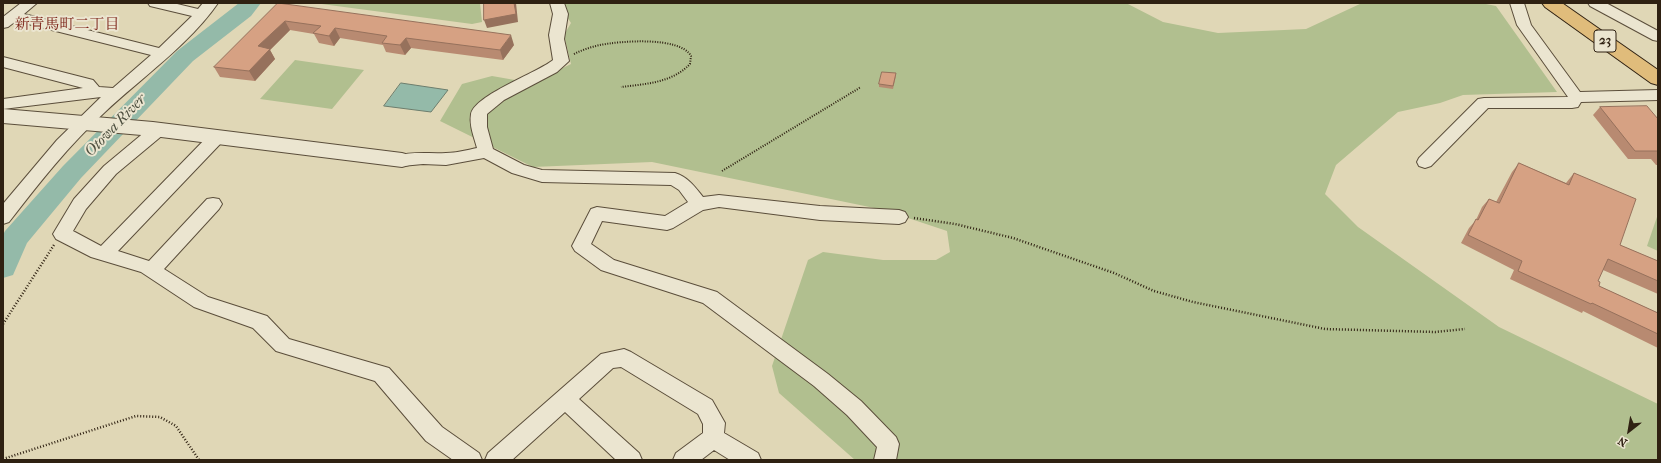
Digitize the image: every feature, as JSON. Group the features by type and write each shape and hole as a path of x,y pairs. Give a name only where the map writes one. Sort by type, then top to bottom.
{"highway":[{"name":"23","path":"1551,3 1658,79"},
{"name":"23","path":"1560,3 1658,73"}],"street":[{"path":"8,20 30,3"},
{"path":"155,3 206,8"},
{"path":"486,152 480,127 479,113 488,102 513,87 554,68 561,61 557,32 561,15 557,3"},
{"path":"1517,3 1524,25 1576,97"},
{"path":"1595,3 1658,37"},
{"path":"3,217 44,165 84,122 161,53 206,8"},
{"path":"8,20 161,53"},
{"path":"3,62 88,84 94,92"},
{"path":"3,104 94,92 118,93"},
{"path":"1576,97 1658,94"},
{"path":"1425,162 1484,103 1572,103 1576,97"},
{"path":"3,116 156,129 402,160 423,158 446,159 486,152 518,169 542,176 675,179 685,186 699,204"},
{"path":"156,129 110,170 80,204 62,234 97,252 152,270 202,302 260,322 283,345 382,374 434,434 471,460"},
{"path":"104,254 217,137"},
{"path":"885,460 888,444 854,408 821,380 710,297 608,265 581,246 597,214 667,223 699,204 719,201 820,213 899,217"},
{"path":"152,270 212,204"},
{"path":"496,460 608,360 624,358 705,407 714,423 713,438 684,460"},
{"path":"564,398 631,460"},
{"path":"713,438 750,460"}],"path":[{"path":"561,61 586,49 600,45 647,42 679,46 690,52 692,58 691,63 676,76 644,84 621,87"},
{"path":"722,170 860,87"},
{"path":"899,217 922,218 984,230 1013,238 1114,273 1154,292 1193,302 1325,330 1435,332 1465,329"},
{"path":"3,324 62,234"},
{"path":"3,460 38,447 136,416 160,417 176,426 199,460"}],"shaded area":[{"path":"314,3 480,3 482,22 472,24"},
{"path":"558,3 1126,3 1163,22 1218,33 1306,29 1362,3 1481,3 1496,6 1557,92 1463,95 1440,103 1398,112 1336,165 1325,194 1358,227 1499,327 1658,404 1658,460 855,460 779,393 772,366 808,260 823,252 883,260 936,260 950,252 947,231 884,210 652,162 533,167 440,121 462,84 492,76 532,83 571,64 564,35 571,23"},
{"path":"295,60 364,70 332,109 260,99"},
{"path":"401,83 448,90 431,112 384,106"},
{"path":"1658,214 1658,251 1647,246"}],"building":[{"path":"278,3 511,35 500,50 406,38 400,45 382,43 387,36 335,28 329,36 313,33 321,26 285,21 258,46 270,49 249,71 214,67"},
{"path":"484,3 514,3 516,14 484,20"},
{"path":"882,72 896,73 893,86 879,84"},
{"path":"1647,106 1658,119 1658,151 1635,151 1600,107"},
{"path":"1519,163 1569,185 1574,173 1636,199 1620,245 1658,261 1658,281 1608,259 1598,281 1600,282 1599,286 1658,313 1658,334 1518,271 1522,261 1468,235 1489,199 1499,203"}],"waterway":[{"name":"Otowa River","path":"3,267 15,238 72,172 185,56 243,11 250,3"}],"district":[{"name":"新青馬町二丁目","path":"67,25"}]}
